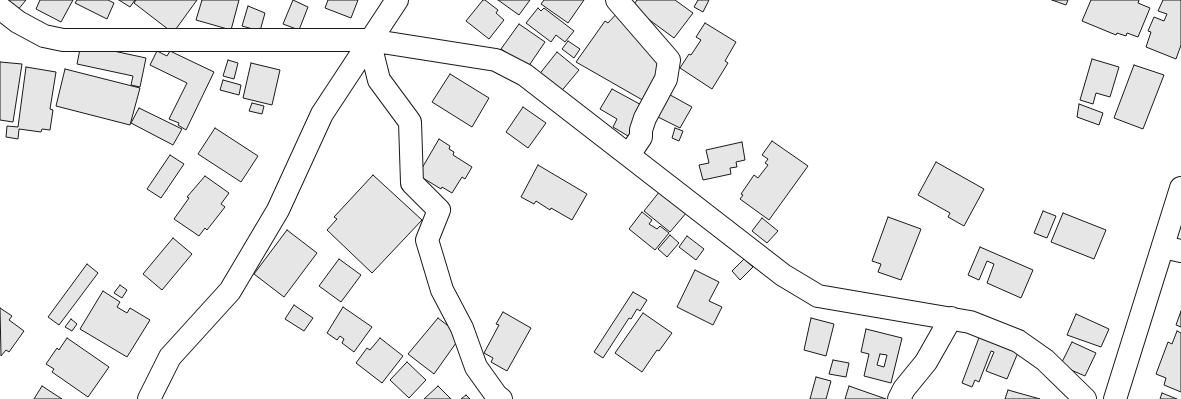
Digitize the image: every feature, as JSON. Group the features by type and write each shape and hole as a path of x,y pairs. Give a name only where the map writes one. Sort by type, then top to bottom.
{"street":[{"path":"149,399 170,357 230,291 278,210 322,114 397,0"},
{"path":"617,0 669,60 666,79 645,118 640,130 641,137 629,155"},
{"path":"0,8 18,22 44,36 64,40 370,40 496,60 525,75 784,275 818,296 970,322 1018,341 1045,360 1085,399"},
{"path":"370,40 379,80 410,122 412,183 439,210 427,240 442,290 462,328 476,367 496,395 501,399"},
{"path":"1115,399 1172,249 1181,188"},
{"path":"899,399 904,390 926,362 951,318"}],"building":[{"path":"4,0 26,0 17,11"},
{"path":"40,0 73,0 61,22 36,9"},
{"path":"77,0 108,0 114,3 107,19 75,3"},
{"path":"119,0 135,0 130,7"},
{"path":"136,0 197,0 173,33 134,3"},
{"path":"202,0 239,0 231,30 196,20"},
{"path":"293,0 308,7 299,30 283,24"},
{"path":"328,0 358,0 351,18 325,8"},
{"path":"483,0 498,10 496,13 504,20 489,39 466,21"},
{"path":"498,0 530,0 519,15"},
{"path":"544,0 584,0 568,23 541,4"},
{"path":"637,0 675,0 693,13 674,38 632,7"},
{"path":"698,0 709,0 703,12 694,7"},
{"path":"1052,0 1068,0 1066,5"},
{"path":"1091,0 1139,0 1138,3 1150,8 1138,37 1127,33 1126,36 1117,33 1116,35 1082,21"},
{"path":"1163,0 1181,0 1181,45 1176,59 1146,47 1151,32 1148,31 1154,17 1164,21 1167,14 1158,11"},
{"path":"248,6 265,13 260,31 242,26"},
{"path":"538,8 541,11 544,8 574,31 565,42 556,35 551,42 526,23"},
{"path":"620,10 663,56 646,102 576,62 605,21 608,23"},
{"path":"705,23 736,42 725,61 728,63 712,89 680,68 701,40 696,37"},
{"path":"519,24 545,42 528,67 501,49"},
{"path":"568,41 580,49 574,58 562,49"},
{"path":"81,44 146,58 140,87 131,85 133,76 77,64"},
{"path":"157,51 167,56 170,51 214,72 186,130 178,125 179,123 169,119 187,83 150,65"},
{"path":"557,52 579,70 559,94 538,76"},
{"path":"1092,59 1119,67 1110,97 1096,93 1093,104 1080,100"},
{"path":"228,60 238,63 234,79 223,76"},
{"path":"0,62 22,64 13,122 0,120"},
{"path":"251,63 280,70 272,105 243,98"},
{"path":"1134,65 1164,75 1143,129 1114,118"},
{"path":"26,67 56,72 50,109 53,110 50,130 42,129 41,132 19,129 18,139 6,137 7,126 18,127"},
{"path":"65,69 140,88 130,125 56,106"},
{"path":"450,74 489,98 472,127 432,102"},
{"path":"223,80 241,85 239,95 220,90"},
{"path":"612,89 647,108 633,139 613,127 617,119 600,109"},
{"path":"663,91 692,107 680,128 650,113"},
{"path":"252,103 264,106 262,114 249,111"},
{"path":"1079,104 1103,113 1099,125 1077,117"},
{"path":"523,107 546,123 528,148 506,132"},
{"path":"139,108 182,129 173,145 131,123"},
{"path":"215,128 258,156 241,182 198,154"},
{"path":"675,128 683,131 679,141 672,138"},
{"path":"439,139 450,146 449,149 454,152 453,155 472,167 465,179 462,177 452,193 442,187 441,189 418,175"},
{"path":"772,141 808,166 769,220 740,199 743,195 741,194 754,175 758,178 768,165 765,163 768,159 762,155"},
{"path":"742,142 745,160 736,162 737,167 730,168 731,174 703,180 699,165 709,163 706,150"},
{"path":"170,155 184,164 161,198 147,189"},
{"path":"936,162 984,189 964,226 948,217 950,213 918,195"},
{"path":"538,165 587,194 572,220 551,208 550,210 536,201 534,204 521,197"},
{"path":"373,175 422,220 372,273 327,230 337,219 334,217"},
{"path":"205,176 229,193 221,204 225,207 207,230 205,228 199,236 174,219 189,198 187,197"},
{"path":"660,191 687,212 670,232 644,211"},
{"path":"1043,211 1056,216 1047,238 1034,233"},
{"path":"642,212 652,220 649,224 657,229 660,226 669,233 655,250 629,229"},
{"path":"1063,213 1106,230 1094,259 1051,242"},
{"path":"888,217 921,229 901,280 878,272 881,264 872,261"},
{"path":"762,218 778,231 767,243 752,231"},
{"path":"287,230 317,253 284,297 254,274"},
{"path":"670,235 679,243 667,257 658,249"},
{"path":"687,236 704,249 696,260 679,247"},
{"path":"173,238 192,254 162,290 143,274"},
{"path":"980,247 1033,270 1021,298 987,283 994,264 987,261 979,280 968,275"},
{"path":"339,259 361,275 341,302 319,286"},
{"path":"744,259 753,267 740,280 732,271"},
{"path":"87,264 98,273 59,325 48,317"},
{"path":"695,270 719,282 709,301 722,307 713,325 677,307"},
{"path":"120,285 127,290 122,298 114,293"},
{"path":"103,291 120,302 117,307 127,313 130,308 150,320 127,357 80,329"},
{"path":"633,292 647,300 640,311 637,309 631,319 629,318 603,358 594,352"},
{"path":"294,305 313,318 304,331 285,319"},
{"path":"343,307 372,327 354,352 342,343 344,339 340,336 337,340 327,333"},
{"path":"0,308 12,316 9,320 24,331 9,352 6,350 1,356"},
{"path":"1181,311 1181,327 1176,325"},
{"path":"503,312 531,328 507,371 491,362 493,358 484,353 499,325 496,324"},
{"path":"643,313 672,333 659,351 657,350 642,372 615,353"},
{"path":"1076,314 1109,329 1101,347 1067,335"},
{"path":"438,318 461,336 434,374 408,354"},
{"path":"811,318 834,324 826,356 804,350"},
{"path":"71,319 77,324 72,331 65,327"},
{"path":"866,329 902,338 891,383 864,376 869,354 861,352","holes":["880,354 887,355 884,367 877,365"]},
{"path":"1177,331 1181,333 1181,392 1164,385 1166,378 1156,374 1168,342 1172,344"},
{"path":"980,335 1019,350 1007,379 986,371 994,352 991,351 979,382 975,380 972,387 962,383"},
{"path":"67,338 109,367 88,397 52,372 54,369 46,364 57,348 59,350"},
{"path":"380,338 403,356 382,383 356,363 367,348 370,350"},
{"path":"1072,342 1096,353 1085,376 1064,367 1061,364"},
{"path":"833,360 849,363 846,377 829,374"},
{"path":"407,362 426,380 409,398 390,380"},
{"path":"816,377 831,381 826,399 810,399"},
{"path":"42,386 62,399 34,399"},
{"path":"438,386 451,399 424,399"},
{"path":"849,386 886,399 845,399"},
{"path":"1008,390 1040,399 1005,399"},
{"path":"1162,393 1177,399 1160,399"},
{"path":"466,395 470,399 461,399"}]}
